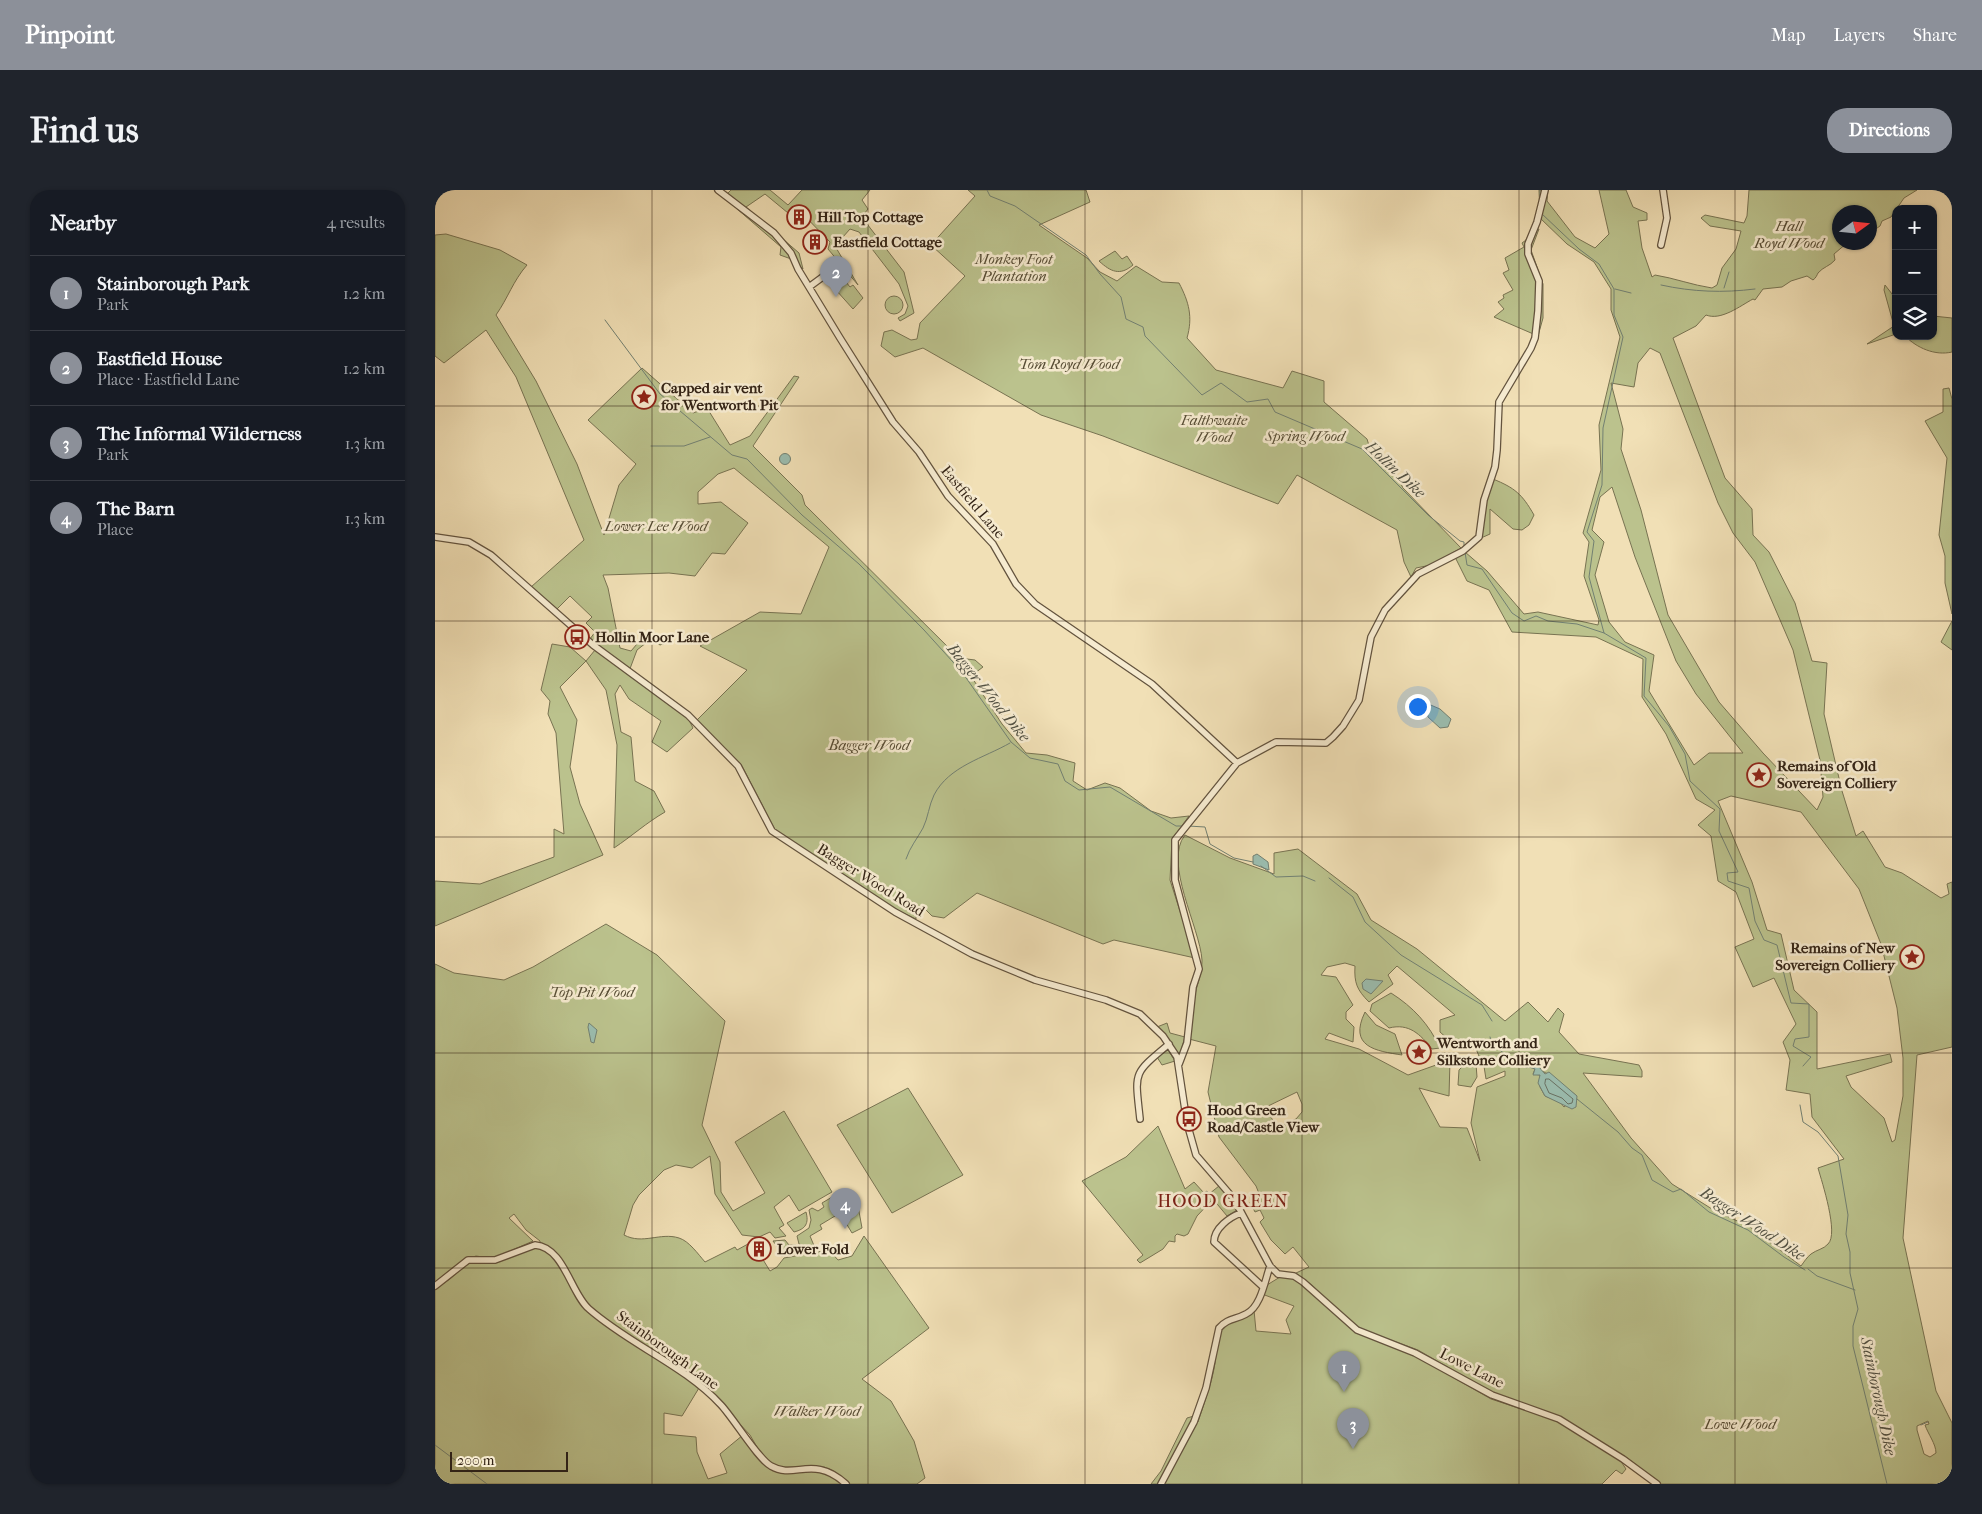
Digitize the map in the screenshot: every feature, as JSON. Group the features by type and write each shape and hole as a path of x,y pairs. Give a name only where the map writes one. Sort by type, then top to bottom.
{"street":[{"name":"Eastfield Lane","path":"718,190 774,233 791,253 809,287 893,422 919,452 944,491 993,544 1016,584 1035,604 1152,684 1237,763"},
{"path":"1179,1064 1187,1043 1193,987 1199,969 1175,880 1175,840 1237,763 1276,742 1326,743 1343,726 1359,700 1371,637 1385,610 1418,574 1465,549 1479,537 1484,500 1495,467 1499,402 1535,338 1539,311 1539,281 1528,254 1528,244 1537,222 1545,190"},
{"path":"1661,245 1667,218 1663,190"},
{"path":"809,287 824,276"},
{"name":"Bagger Wood Road","path":"435,537 461,540 484,551 562,616 593,645 689,715 738,766 772,831 895,912 972,954 1035,980 1133,1010 1169,1044"},
{"path":"1141,1119 1137,1086 1139,1071 1169,1044 1179,1064 1187,1123 1196,1155 1234,1199 1270,1266 1277,1274 1263,1283"},
{"path":"1241,1213 1229,1218 1215,1235 1215,1242 1263,1283"},
{"name":"Stainborough Lane","path":"435,1286 468,1260 495,1260 535,1245 548,1248 556,1257 588,1308 695,1382 721,1405 760,1457 770,1466 782,1469 812,1468 826,1470 845,1484"},
{"path":"1161,1484 1194,1422 1206,1388 1219,1328 1225,1322 1247,1314 1255,1307 1270,1266"},
{"name":"Lowe Lane","path":"1277,1274 1294,1276 1303,1282 1357,1330 1415,1353 1492,1395 1559,1418 1590,1437 1657,1484"}],"green space":[{"path":"731,190 770,190 788,205 802,190 870,190 862,200 868,209 858,222 864,220 904,272 914,313 900,321 898,318 905,314 908,306 899,284 859,232 850,229 835,246 858,285 828,249 830,242 795,206 788,213 765,194 746,207 799,253 803,269 794,260 780,255 781,247 736,208 740,207 727,194"},
{"path":"968,190 1086,190 1090,202 1039,225 1087,258 1100,272 1117,281 1136,266 1162,282 1179,283 1190,316 1187,338 1216,370 1283,388 1292,371 1324,381 1324,402 1367,439 1371,452 1393,468 1403,488 1461,548 1431,565 1416,568 1411,577 1404,562 1397,530 1297,475 1278,504 1103,436 1041,415 923,348 895,357 881,346 884,332 892,330 911,340 917,339 920,323 965,276 931,245 975,196"},
{"path":"1539,190 1548,190 1547,201 1575,237 1595,248 1609,234 1599,190 1626,190 1633,207 1647,213 1647,220 1638,221 1642,248 1652,277 1655,275 1662,276 1712,288 1717,285 1722,268 1736,249 1741,231 1710,226 1701,218 1705,215 1744,223 1747,216 1749,190 1917,190 1904,198 1899,205 1892,205 1892,216 1882,221 1877,228 1877,205 1832,205 1832,250 1839,250 1834,254 1835,260 1820,271 1813,280 1807,276 1791,281 1782,287 1763,289 1755,300 1753,299 1736,309 1718,316 1706,315 1696,326 1673,338 1725,478 1752,509 1753,535 1769,552 1795,603 1812,661 1827,663 1824,714 1842,791 1856,836 1863,831 1885,867 1902,873 1941,898 1949,894 1947,884 1952,882 1952,1047 1917,1055 1903,1238 1936,1391 1952,1423 1952,1484 1661,1484 1626,1457 1559,1417 1491,1392 1418,1350 1363,1330 1346,1319 1313,1286 1296,1273 1309,1267 1293,1247 1285,1254 1271,1240 1260,1222 1264,1218 1260,1210 1255,1212 1250,1202 1260,1196 1256,1186 1219,1137 1208,1092 1216,1046 1189,1039 1202,960 1180,878 1179,847 1185,835 1230,858 1274,874 1274,853 1298,849 1357,894 1371,920 1417,949 1505,1021 1528,1002 1548,1022 1558,1008 1564,1014 1559,1032 1579,1054 1639,1065 1642,1077 1583,1073 1631,1138 1672,1184 1712,1209 1750,1227 1801,1266 1811,1254 1826,1246 1831,1238 1832,1230 1829,1208 1818,1168 1844,1159 1812,1117 1810,1094 1786,1090 1790,1060 1783,1042 1796,1024 1774,978 1753,987 1735,947 1754,939 1736,892 1718,881 1711,836 1698,825 1715,810 1696,799 1666,734 1642,697 1643,659 1596,637 1512,632 1489,590 1467,581 1455,557 1465,552 1487,571 1524,614 1538,612 1598,625 1599,620 1584,576 1589,542 1583,533 1601,470 1599,425 1620,337 1611,310 1611,289 1594,262 1567,244 1540,218","holes":["1650,348 1660,353 1718,503 1733,533 1755,562 1793,650 1820,760 1823,797 1817,810 1763,753 1719,702 1668,615 1641,510 1621,449 1623,429 1611,383 1634,387 1638,363","1612,487 1635,557 1676,661 1696,694 1743,753 1709,753 1694,765 1649,691 1654,655 1625,642 1609,622 1595,575 1604,542 1592,530 1600,497","1731,796 1801,812 1859,889 1881,944 1897,1008 1903,1058 1903,1096 1895,1140 1892,1142 1884,1118 1851,1087 1846,1076 1892,1062 1890,1054 1817,1069 1817,1012 1794,990 1781,934 1767,930 1752,882 1718,801","1345,963 1355,966 1357,986 1369,1002 1393,984 1388,975 1397,966 1455,1015 1440,1020 1440,1032 1458,1048 1476,1049 1479,1056 1468,1061 1459,1070 1458,1085 1471,1087 1477,1077 1476,1064 1483,1060 1486,1079 1505,1071 1505,1076 1477,1087 1471,1123 1480,1161 1467,1128 1440,1127 1419,1088 1449,1096 1450,1060 1408,1075 1359,1049 1325,1039 1329,1033 1353,1042 1354,1027 1346,1019 1346,1012 1353,1005 1336,977 1321,975 1327,967","1529,1065 1548,1074 1577,1096 1564,1107 1560,1102 1545,1096 1540,1087 1540,1075 1533,1074 1535,1069","1297,1092 1302,1104 1302,1112 1296,1119 1278,1127 1264,1108","1928,1421 1929,1424 1925,1425 1935,1446 1936,1453 1930,1457 1924,1454 1917,1426"]},
{"path":"1539,229 1531,250 1543,284 1543,318 1538,336 1494,317 1504,309 1498,302 1504,298 1503,295 1513,290 1503,273 1509,270 1505,258 1524,247 1522,243 1526,240 1531,230"},
{"name":"Bagger Wood","path":"446,234 500,250 527,265 496,315 536,381 577,464 604,535 619,485 636,464 588,420 642,368 693,413 707,408 730,445 750,436 794,376 799,377 753,446 802,495 805,505 959,658 975,660 983,667 971,676 1002,724 1026,753 1047,755 1075,763 1073,781 1087,790 1105,783 1120,788 1151,811 1171,818 1189,816 1172,839 1170,880 1195,958 1114,940 1103,944 977,893 944,918 932,916 925,909 916,911 916,919 897,910 775,830 741,764 696,721 747,670 700,646 760,612 801,614 829,547 734,468 718,474 698,492 698,504 721,502 748,523 725,554 712,553 695,576 669,573 603,575 608,588 620,648 631,651 649,630 666,643 660,645 651,639 637,650 628,674 687,716 693,728 667,752 652,742 661,721 629,699 620,685 615,694 621,732 631,737 635,781 654,791 665,812 614,848 617,745 606,690 586,661 595,650 603,654 605,650 590,639 595,632 586,623 592,617 570,596 557,609 531,587 584,540 516,377 486,330 444,363 435,356 435,235"},
{"path":"1115,251 1122,259 1127,256 1133,265 1124,271 1116,271 1099,261"},
{"path":"846,282 850,287 853,285 863,298 853,309 836,290"},
{"path":"1885,285 1892,294 1892,319 1884,290"},
{"path":"894,296 900,299 903,305 900,311 894,314 888,311 885,305 888,299"},
{"path":"1937,316 1952,318 1952,352 1933,352 1910,340 1937,340"},
{"path":"1892,327 1892,335 1867,344"},
{"path":"1949,388 1952,399 1952,614 1945,583 1945,556 1939,535 1947,458 1925,421 1943,412 1943,389"},
{"path":"1493,479 1517,492 1534,515 1529,525 1522,530 1513,529 1490,509 1490,534 1481,538 1486,500"},
{"path":"1952,621 1952,650 1941,642"},
{"path":"552,644 570,647 586,661 560,687 577,720 570,767 580,804 603,855 435,926 435,881 480,884 554,857 554,829 564,834 556,733 548,714 550,701 541,690"},
{"path":"606,924 657,955 725,1021 702,1125 720,1162 721,1192 733,1211 765,1193 735,1142 784,1111 832,1192 799,1211 789,1195 774,1207 784,1225 779,1228 786,1236 775,1238 770,1232 759,1237 742,1235 715,1194 710,1156 692,1168 676,1165 664,1170 639,1195 633,1205 624,1235 638,1239 665,1236 679,1238 690,1245 705,1262 735,1247 737,1250 748,1244 754,1255 762,1254 762,1258 770,1271 777,1267 784,1258 829,1250 838,1260 852,1256 864,1236 929,1328 862,1379 891,1401 914,1441 925,1478 917,1484 848,1484 834,1471 824,1467 782,1467 770,1464 761,1454 750,1435 702,1383 682,1416 664,1413 664,1434 696,1437 697,1452 708,1479 727,1473 720,1454 743,1435 768,1468 777,1472 806,1470 829,1474 842,1484 435,1484 435,1289 469,1262 491,1263 535,1247 540,1247 540,1241 526,1230 514,1214 509,1218 533,1241 499,1256 490,1258 476,1256 463,1260 435,1282 435,964 454,973 504,980 533,967"},
{"path":"1391,993 1420,1017 1431,1031 1440,1048 1432,1049 1418,1034 1408,1028 1389,1028 1370,1011 1372,1004"},
{"path":"1365,1012 1376,1025 1395,1034 1402,1055 1374,1049 1362,1040 1360,1033"},
{"path":"1167,1023 1170,1033 1185,1037 1179,1057 1157,1027"},
{"path":"1168,1050 1175,1061 1162,1065 1157,1057"},
{"path":"908,1088 963,1175 892,1213 837,1125"},
{"path":"1158,1126 1185,1189 1194,1182 1204,1193 1207,1191 1209,1194 1219,1186 1233,1201 1237,1210 1227,1216 1213,1199 1197,1216 1188,1234 1184,1236 1177,1234 1175,1242 1169,1241 1163,1249 1140,1263 1137,1260 1143,1255 1082,1181 1126,1157"},
{"path":"844,1190 849,1190 857,1202 854,1204 855,1207 858,1206 862,1228 852,1233 840,1213 820,1225 822,1229 810,1236 815,1248 809,1249 799,1244 797,1236 809,1228 811,1220 809,1210 812,1208 818,1211 824,1207 822,1203"},
{"path":"806,1212 806,1225 794,1232 787,1223"},
{"path":"785,1240 789,1245 795,1245 808,1251 781,1256 781,1252 773,1241"},
{"path":"1280,1277 1291,1278 1307,1287 1355,1332 1414,1355 1491,1399 1558,1421 1620,1460 1626,1469 1622,1474 1616,1470 1602,1484 1151,1484 1161,1471 1187,1418 1194,1416 1198,1422 1212,1378 1218,1337 1225,1325 1246,1316 1254,1310 1256,1331 1291,1334 1286,1320 1294,1306 1262,1294 1267,1285"}],"water":[{"path":"785,453 791,459 785,465 779,459"},
{"path":"1426,703 1440,709 1451,719 1448,727 1440,728 1428,717"},
{"path":"1257,854 1268,862 1269,870 1253,864 1253,856"},
{"path":"1366,979 1383,981 1371,994 1363,989 1362,983"},
{"path":"589,1023 597,1030 594,1043 591,1042"},
{"path":"1529,1064 1539,1067 1545,1074 1549,1072 1577,1096 1576,1107 1572,1109 1545,1096 1538,1083 1540,1075 1533,1075 1535,1069 1529,1067"}],"waterway":[{"name":"Hollin Dike","path":"987,190 990,196 1015,206 1086,255 1121,297 1126,319 1143,327 1145,336 1202,395 1221,383 1247,402 1268,399 1275,412 1362,449 1428,515 1460,541 1464,542 1464,548"},
{"path":"1540,190 1540,199"},
{"path":"1541,213 1579,249 1599,264 1614,289 1614,315 1623,337 1603,428 1602,485 1587,532 1594,541 1589,577 1604,633 1646,658 1644,696 1669,726 1685,754 1690,781 1720,809 1719,831 1738,872 1727,873 1728,881 1749,888 1755,921 1764,940 1777,945 1791,1003 1809,1004 1809,1037 1795,1039 1793,1046 1811,1057 1803,1066"},
{"path":"1724,288 1729,272"},
{"path":"1661,285 1708,291 1755,289"},
{"path":"1615,289 1631,293"},
{"name":"Bagger Wood Dike","path":"605,320 660,394 732,455 747,459 802,515 859,564 924,630 962,672 1011,742 1030,758 1058,764 1065,781 1079,790 1110,787 1176,826 1184,826"},
{"name":"Bagger Wood Dike","path":"651,446 684,446 710,437"},
{"name":"Hollin Dike","path":"1465,552 1467,565 1482,569 1512,613 1524,621 1536,616 1548,621 1577,624 1604,633"},
{"path":"906,859 923,828 932,799 941,785 958,770 1010,743"},
{"name":"Bagger Wood Dike","path":"1188,826 1205,827 1210,844 1234,858 1253,862"},
{"name":"Bagger Wood Dike","path":"1261,866 1276,877 1303,876 1315,881"},
{"name":"Bagger Wood Dike","path":"1329,878 1353,897 1365,922 1401,955 1482,1005 1492,1021"},
{"name":"Bagger Wood Dike","path":"1490,1037 1495,1046 1505,1054 1527,1068 1529,1066"},
{"name":"Bagger Wood Dike","path":"1577,1099 1618,1132 1632,1148 1642,1155 1652,1180 1673,1192 1681,1189 1709,1212 1748,1230 1805,1270"},
{"name":"Stainborough Dike","path":"1800,1105 1803,1122 1818,1132 1838,1156 1848,1215 1846,1234 1850,1252 1850,1273 1858,1309 1853,1326 1853,1346 1887,1484"},
{"name":"Bagger Wood Dike","path":"1808,1269 1817,1276 1855,1290"},
{"path":"1921,1425 1928,1422"},
{"path":"435,1445 487,1484"}],"place":[{"name":"Hill Top Cottage","path":"799,217"},
{"name":"Eastfield Cottage","path":"815,242"},
{"name":"Eastfield House","path":"836,297"},
{"name":"Capped air vent for Wentworth Pit","path":"644,397"},
{"name":"Hollin Moor Lane","path":"577,637"},
{"name":"Remains of Old Sovereign Colliery","path":"1759,775"},
{"name":"Remains of New Sovereign Colliery","path":"1912,957"},
{"name":"Wentworth and Silkstone Colliery","path":"1419,1052"},
{"name":"Hood Green Road/Castle View","path":"1189,1119"},
{"name":"The Barn","path":"845,1229"},
{"name":"Lower Fold","path":"759,1249"},
{"name":"Stainborough Park","path":"1344,1392"},
{"name":"The Informal Wilderness","path":"1353,1449"}],"district":[{"name":"HOOD GREEN","path":"1223,1201"}],"park label":[{"name":"Hall Royd Wood","path":"1789,234"},
{"name":"Monkey Foot Plantation","path":"1014,268"},
{"name":"Tom Royd Wood","path":"1069,364"},
{"name":"Falthwaite Wood","path":"1214,428"},
{"name":"Spring Wood","path":"1305,436"},
{"name":"Lower Lee Wood","path":"656,526"},
{"name":"Top Pit Wood","path":"592,992"},
{"name":"Walker Wood","path":"817,1411"},
{"name":"Lowe Wood","path":"1740,1424"}]}
